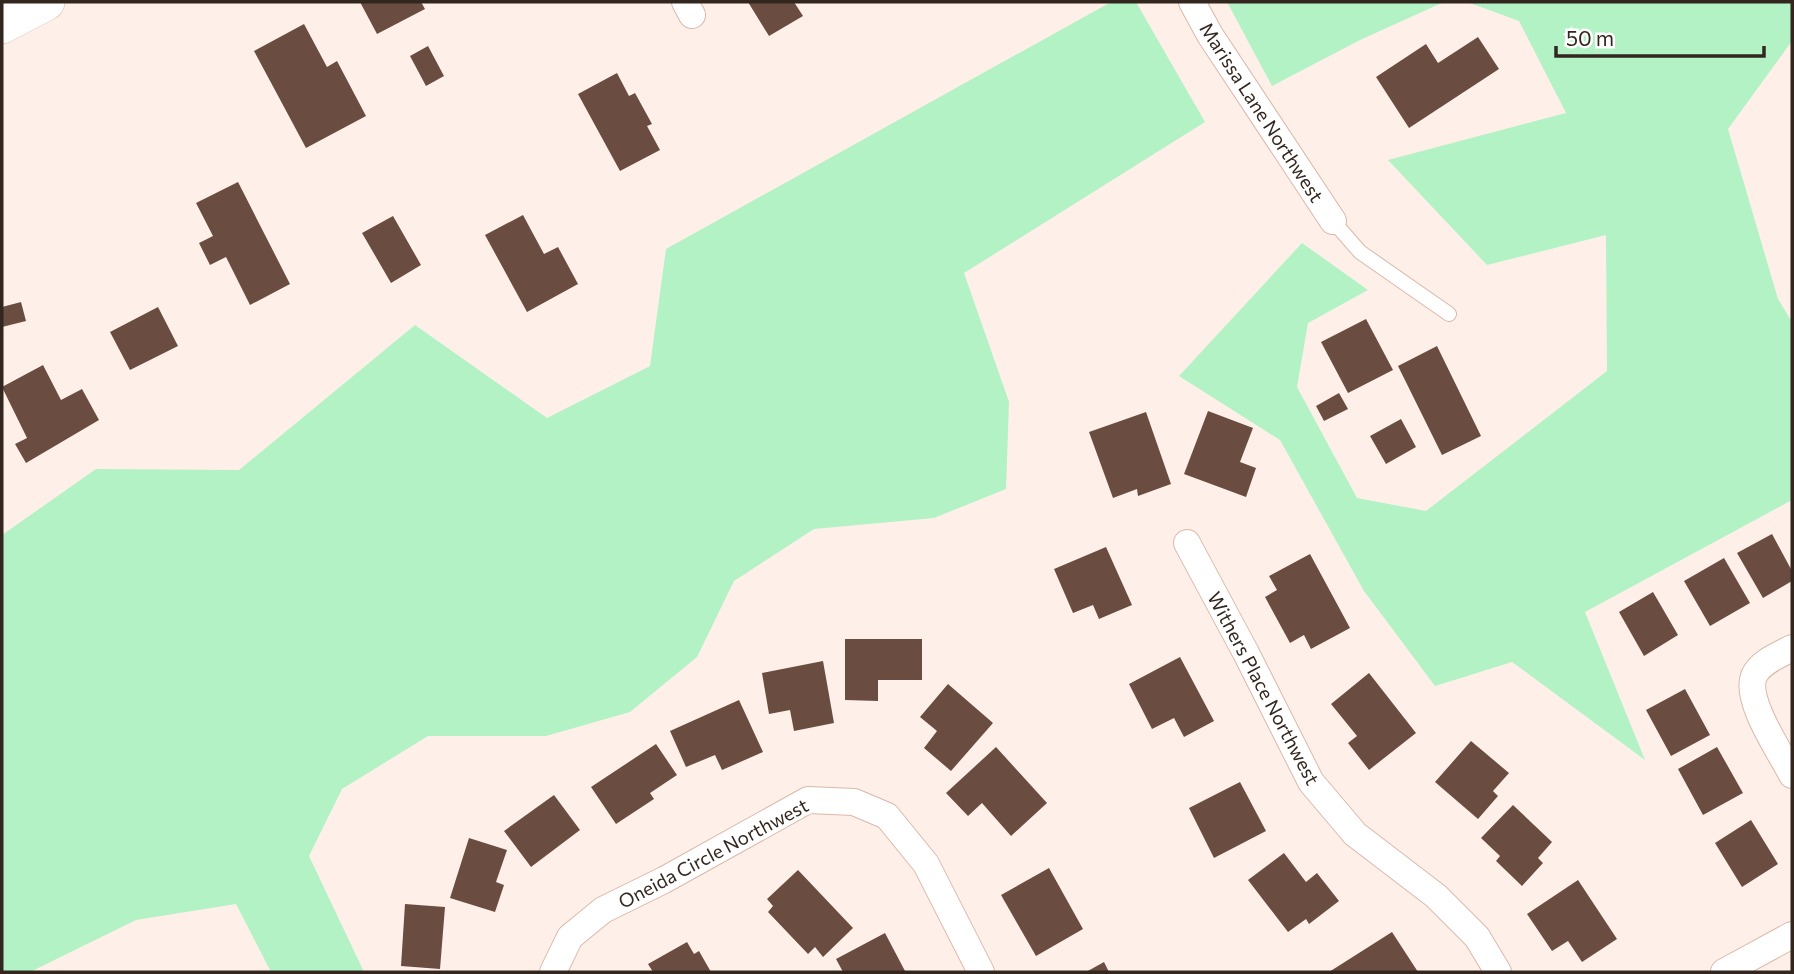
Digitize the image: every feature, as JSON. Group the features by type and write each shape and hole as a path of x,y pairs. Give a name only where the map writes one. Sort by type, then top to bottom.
{"main road":[{"path":"2,25 46,2"}],"street":[{"name":"Marissa Lane Northwest","path":"1192,2 1210,35 1333,221"},
{"name":"Withers Place Northwest","path":"1187,543 1311,782 1355,834 1436,896 1477,937 1498,972"},
{"path":"1792,648 1767,661 1754,675 1751,691 1792,775"},
{"name":"Oneida Circle Northwest","path":"553,972 570,937 604,910 808,800 854,802 887,816 926,864 981,972"},
{"path":"1724,972 1792,934"}],"lane":[{"path":"1333,221 1360,252 1448,314"}],"green space":[{"path":"1111,2 1136,2 1205,122 964,273 1009,402 1006,489 934,518 814,529 734,581 697,657 630,712 546,736 428,736 342,789 309,856 364,972 271,972 236,904 136,920 30,972 2,972 2,535 96,469 239,470 415,325 547,418 650,366 666,249"},
{"path":"1227,2 1444,2 1360,40 1272,86"},
{"path":"1467,2 1792,2 1792,41 1728,129 1778,299 1792,322 1792,500 1585,612 1645,760 1512,662 1435,686 1364,591 1280,440 1179,376 1302,243 1368,290 1308,323 1297,387 1357,498 1426,511 1607,371 1606,235 1487,265 1388,160 1566,113 1519,21"}],"building":[{"path":"360,2 421,2 425,9 377,34"},
{"path":"748,2 794,2 803,16 769,36"},
{"path":"304,24 327,67 337,61 366,116 306,148 254,51"},
{"path":"1478,37 1499,69 1409,128 1376,77 1426,44 1438,63"},
{"path":"428,46 444,76 426,86 410,56"},
{"path":"617,73 629,96 635,93 652,124 647,126 660,150 620,171 578,94"},
{"path":"238,182 290,284 250,305 226,257 210,265 199,243 213,236 196,203"},
{"path":"523,215 544,254 558,247 578,284 527,312 485,235"},
{"path":"393,216 421,265 391,283 362,233"},
{"path":"21,302 26,321 2,327 2,307"},
{"path":"158,307 178,346 130,370 110,332"},
{"path":"1366,319 1393,370 1348,393 1321,342"},
{"path":"1437,346 1481,436 1442,455 1398,366"},
{"path":"43,365 61,400 82,389 99,420 26,463 15,444 27,438 2,387"},
{"path":"1339,393 1348,409 1324,421 1316,406"},
{"path":"1208,411 1253,428 1240,462 1256,468 1246,497 1184,474"},
{"path":"1146,412 1171,484 1138,496 1137,489 1113,498 1089,432"},
{"path":"1401,419 1416,447 1386,464 1370,436"},
{"path":"1772,534 1792,571 1792,581 1763,598 1737,553"},
{"path":"1106,547 1132,605 1099,619 1093,605 1073,613 1054,569"},
{"path":"1310,554 1350,628 1311,649 1304,635 1290,643 1265,597 1277,590 1269,576"},
{"path":"1724,558 1750,603 1710,626 1684,581"},
{"path":"1653,592 1678,635 1644,656 1619,612"},
{"path":"845,639 922,639 922,680 878,680 878,701 845,700"},
{"path":"1180,657 1214,721 1184,737 1174,718 1152,729 1129,684"},
{"path":"823,661 834,723 794,731 790,710 769,714 762,673"},
{"path":"1369,673 1416,733 1369,770 1348,743 1357,736 1331,704"},
{"path":"948,684 993,723 951,771 924,748 937,731 920,717"},
{"path":"1685,689 1710,735 1671,756 1646,710"},
{"path":"739,700 763,752 722,770 715,755 686,767 670,731"},
{"path":"1471,741 1509,773 1493,791 1498,796 1478,819 1435,782"},
{"path":"656,744 677,775 650,793 654,799 616,824 591,787"},
{"path":"996,747 1047,803 1011,836 982,803 968,816 946,793"},
{"path":"1717,747 1743,793 1703,815 1678,769"},
{"path":"1240,782 1266,831 1214,858 1189,808"},
{"path":"554,795 580,830 531,867 504,831"},
{"path":"1513,805 1552,842 1538,858 1543,863 1522,886 1496,861 1500,856 1481,838"},
{"path":"1751,820 1778,864 1742,887 1715,843"},
{"path":"469,838 507,850 496,882 504,885 495,912 450,898"},
{"path":"1284,853 1306,882 1317,873 1339,901 1309,924 1306,919 1288,932 1248,880"},
{"path":"1049,868 1083,929 1036,956 1001,895"},
{"path":"798,870 853,928 823,957 815,947 808,954 768,912 773,906 767,899"},
{"path":"1578,880 1617,939 1582,962 1568,941 1552,951 1527,914"},
{"path":"405,904 445,907 440,969 401,966"},
{"path":"1392,932 1418,972 1329,972"},
{"path":"885,933 905,971 843,972 836,959"},
{"path":"687,942 694,954 699,951 711,972 653,972 648,964"},
{"path":"1104,962 1109,972 1086,972"}]}
